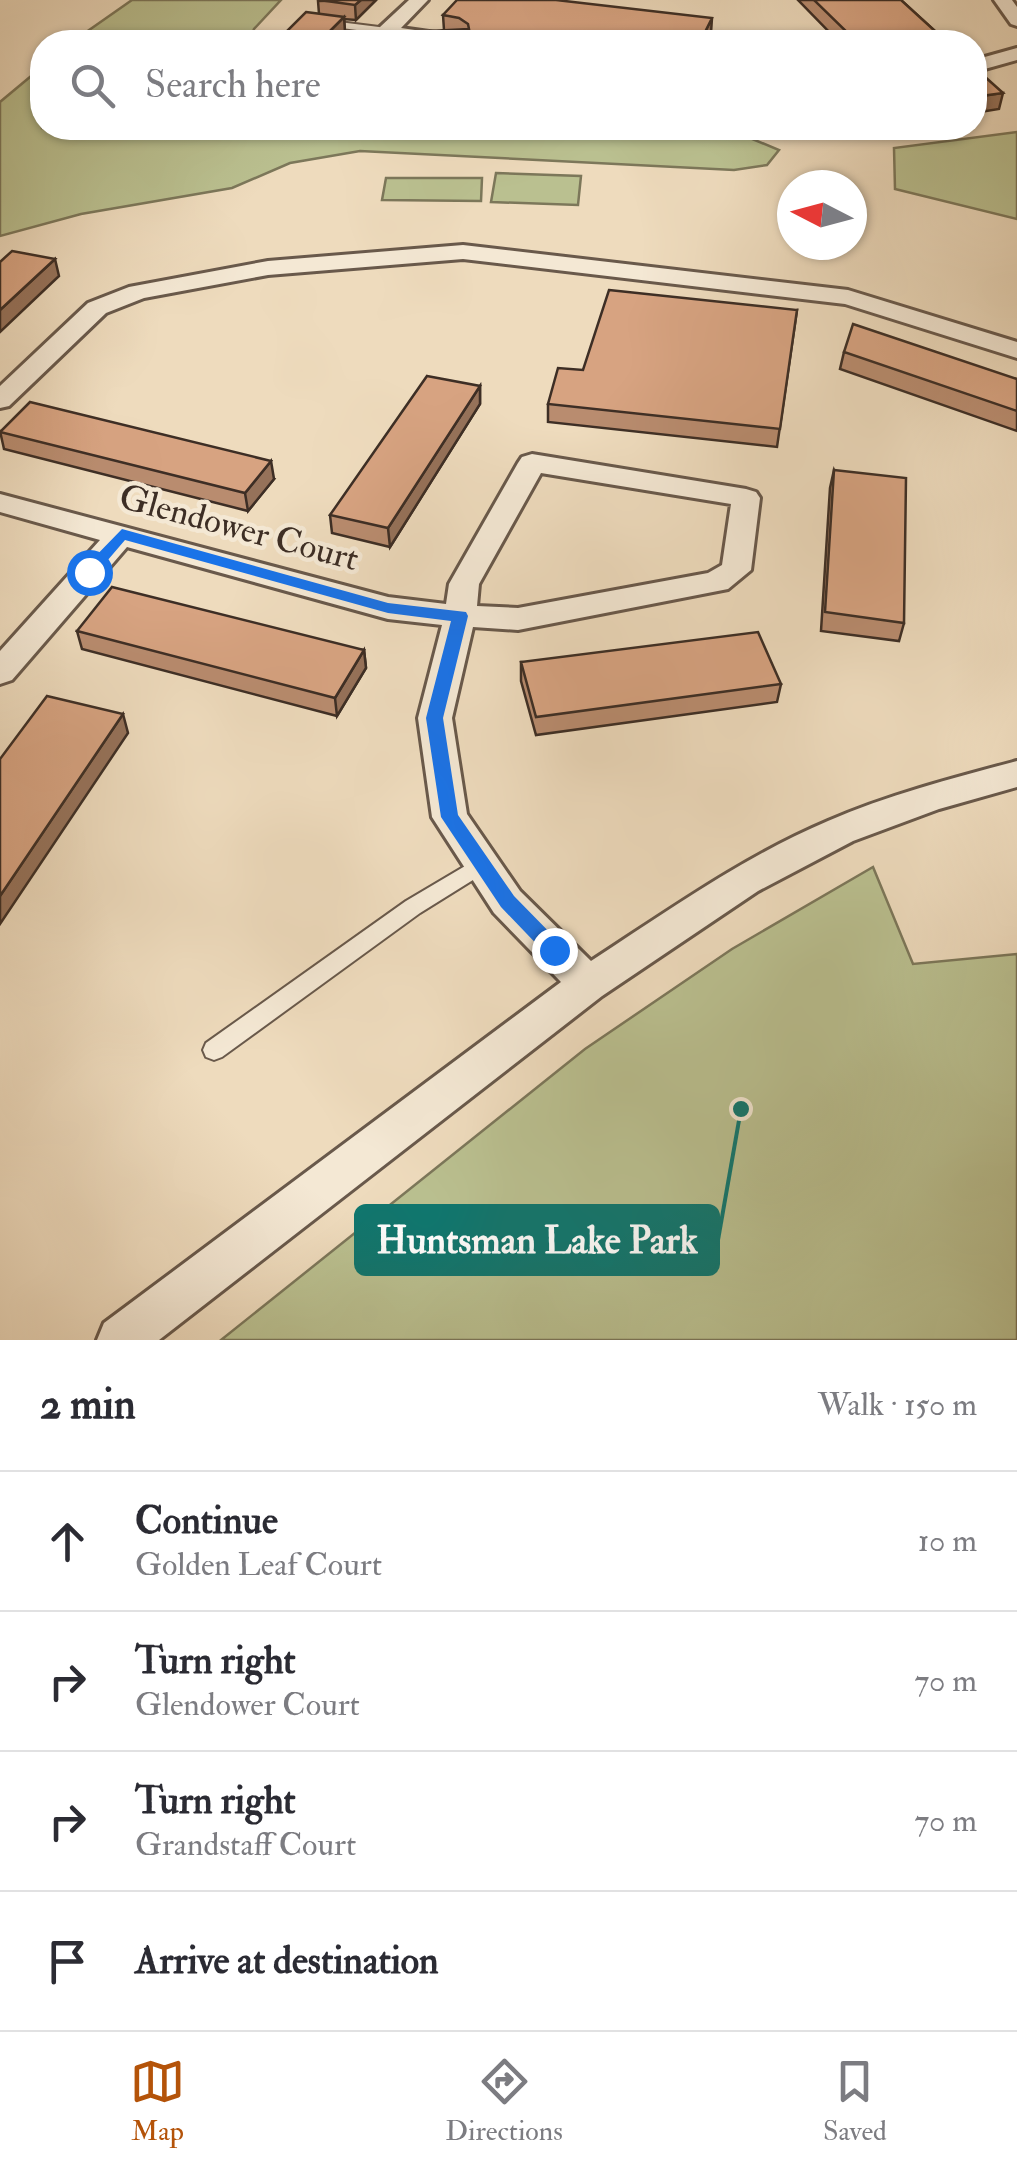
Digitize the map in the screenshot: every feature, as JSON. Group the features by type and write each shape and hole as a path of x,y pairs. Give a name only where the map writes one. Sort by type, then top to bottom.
{"street":[{"path":"387,30 418,0"},
{"path":"1003,0 1017,20"},
{"path":"987,62 1017,54"},
{"path":"0,400 98,308 138,292 268,268 463,252 848,297 1017,350"},
{"name":"Glendower Court","path":"0,503 388,608 460,616 518,619 717,582 736,570 746,498 532,463 464,584 460,616"},
{"path":"0,672 122,534"},
{"path":"460,616 435,718 450,817 507,902 588,984"},
{"path":"121,1340 588,984 745,880 840,831 932,797 1017,774"}],"lane":[{"path":"302,20 378,30"},
{"path":"214,1050 412,907 482,864"}],"green space":[{"path":"132,0 281,0 254,30 89,30"},
{"path":"30,77 30,140 755,140 779,150 767,165 734,170 360,151 290,163 232,188 81,214 0,236 0,102"},
{"path":"1017,132 1017,219 895,189 894,148 987,140 987,136"},
{"path":"496,173 581,176 578,205 491,202"},
{"path":"386,178 482,178 481,201 382,200"},
{"path":"873,867 913,964 1017,954 1017,1340 221,1340 585,1049 732,949"}],"building":[{"path":"319,0 361,0 355,5"},
{"path":"457,0 556,0 712,18 706,30 450,30 469,29 459,18 443,15"},
{"path":"814,0 901,0 934,30 845,30"},
{"path":"306,12 344,17 331,30 288,30"},
{"path":"987,79 1003,93 987,95"},
{"path":"12,251 55,259 0,310 0,262"},
{"path":"609,290 797,310 780,429 548,404 558,368 583,370"},
{"path":"853,324 1017,379 1017,411 844,352"},
{"path":"427,376 480,386 388,528 330,515"},
{"path":"30,402 271,461 245,493 0,432"},
{"path":"834,470 906,478 904,623 825,612"},
{"path":"112,587 364,650 335,698 77,631"},
{"path":"758,632 781,684 536,717 521,662"},
{"path":"47,696 123,714 0,896 0,759"}],"place":[{"name":"Huntsman Lake Park","path":"741,1109"}],"route":[{"path":"89,572 122,534 388,608 460,616 435,718 450,817 507,902 554,950"}]}
